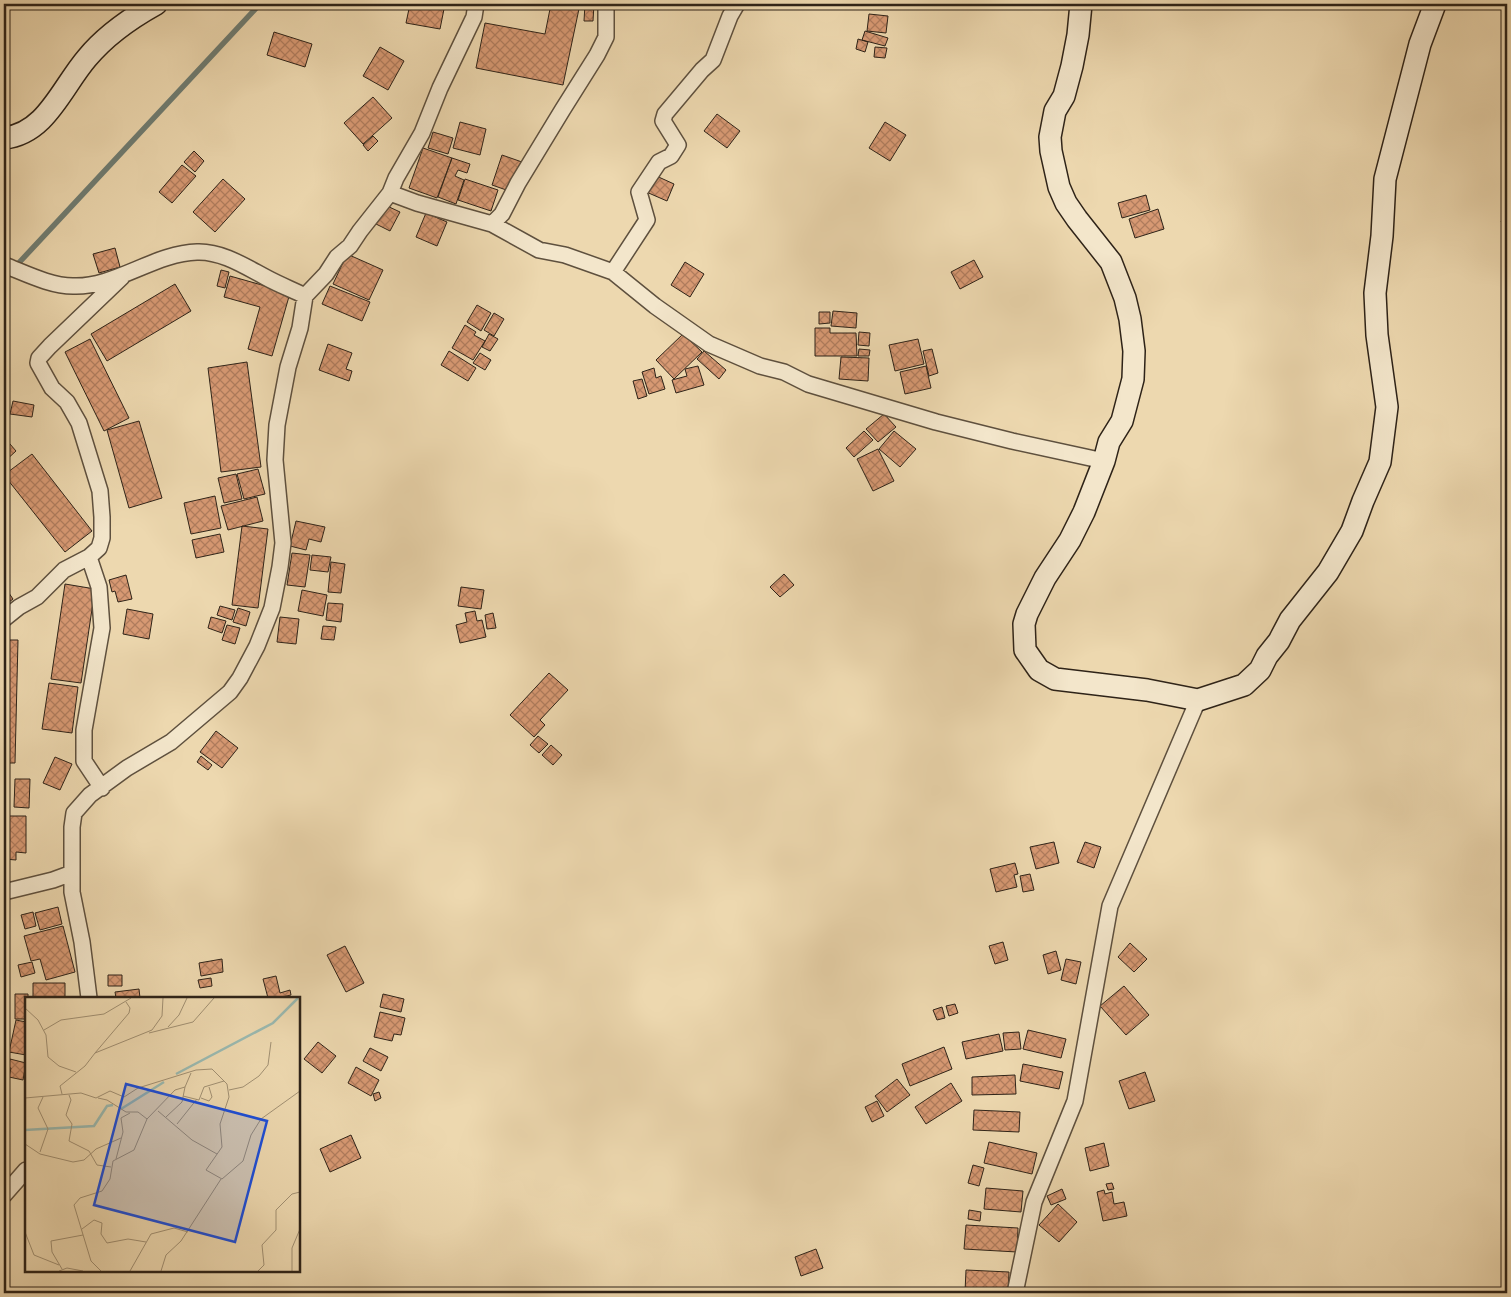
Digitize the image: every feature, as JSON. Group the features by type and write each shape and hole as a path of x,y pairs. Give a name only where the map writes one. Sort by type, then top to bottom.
{"main road":[{"path":"4,138 16,137 36,124 98,46 114,30 156,4"},
{"path":"1081,4 1072,66 1064,96 1055,111 1050,137 1051,151 1059,187 1077,219 1111,262 1125,298 1134,351 1132,379 1122,421 1109,442 1104,461 1084,512 1070,540 1045,578 1027,614 1024,624 1025,650 1039,670 1055,679 1147,690 1198,700 1244,685 1260,670 1290,620 1328,572 1352,531 1380,462 1387,407 1377,335 1375,293 1382,236 1385,179 1420,44 1435,4"}],"street":[{"path":"89,997 82,942 72,892 72,827 74,813 90,795 127,768 171,742 230,692 240,678 257,646 272,608 280,567 283,543 275,460 277,425 288,367 300,328 306,296 326,274 336,256 350,246 390,193 396,178 422,133 440,88 474,17 476,4"},
{"path":"492,224 502,214 518,183 597,55 606,37 606,4"},
{"path":"613,272 647,220 639,192 659,162 671,156 678,144 663,121 666,114 702,70 713,60 730,16 738,4"},
{"path":"390,193 416,203 492,224 539,250 565,255 613,272 622,281 709,344 760,366 784,372 808,384 840,395 1012,441 1104,461"},
{"path":"4,265 45,281 72,286 95,284 172,256 198,252 220,256 250,267 266,278 306,296"},
{"path":"4,619 19,607 37,597 64,570 89,557 99,548 102,538 100,491 79,423 67,402 52,388 40,367 38,358 125,274"},
{"path":"89,557 99,587 102,628 84,730 84,761 102,788"},
{"path":"1015,1293 1034,1202 1075,1101 1110,906 1198,700"},
{"path":"4,892 72,874"},
{"path":"4,1195 25,1171"}],"building":[{"path":"410,4 445,4 440,29 406,23"},
{"path":"551,4 580,4 563,85 476,68 485,23 545,34"},
{"path":"585,4 594,4 593,21 584,21"},
{"path":"869,14 888,16 886,33 867,31"},
{"path":"865,31 888,38 885,46 862,40"},
{"path":"274,32 312,44 305,67 267,55"},
{"path":"858,39 868,42 865,52 856,49"},
{"path":"380,47 404,61 388,90 363,76"},
{"path":"875,47 887,48 885,58 874,57"},
{"path":"373,97 392,118 363,144 344,123"},
{"path":"717,114 740,131 727,148 704,131"},
{"path":"460,122 486,129 480,155 453,148"},
{"path":"885,122 906,135 890,161 869,148"},
{"path":"433,132 453,138 448,154 428,148"},
{"path":"373,136 378,141 368,151 363,145"},
{"path":"423,148 452,158 437,198 409,188"},
{"path":"194,151 204,161 195,172 184,162"},
{"path":"502,155 522,162 512,192 492,185"},
{"path":"452,158 470,164 467,173 458,170 455,176 464,180 456,204 438,197"},
{"path":"182,165 196,176 172,203 159,192"},
{"path":"652,174 674,184 667,201 644,191"},
{"path":"223,179 245,199 215,232 193,212"},
{"path":"465,179 498,190 491,211 458,200"},
{"path":"1146,195 1150,210 1122,218 1118,203"},
{"path":"385,205 400,212 390,231 376,224"},
{"path":"1158,209 1164,229 1135,238 1129,219"},
{"path":"1507,209 1507,225 1501,222"},
{"path":"426,213 447,222 437,246 416,237"},
{"path":"115,248 120,267 99,273 93,254"},
{"path":"347,254 383,270 369,300 333,284"},
{"path":"974,260 983,277 960,289 951,272"},
{"path":"685,262 704,274 690,297 671,285"},
{"path":"221,270 229,272 225,288 217,286"},
{"path":"230,276 290,293 272,356 248,349 260,307 224,297"},
{"path":"175,284 191,311 107,361 91,334"},
{"path":"330,286 370,302 362,321 322,304"},
{"path":"477,305 491,313 481,331 467,322"},
{"path":"833,311 857,313 856,328 831,326"},
{"path":"819,312 830,312 830,323 819,324"},
{"path":"494,313 504,319 494,336 484,330"},
{"path":"465,325 476,332 474,335 485,341 473,360 452,348"},
{"path":"815,328 830,328 830,333 856,333 857,356 815,356"},
{"path":"859,332 870,333 869,346 858,345"},
{"path":"489,334 498,339 490,351 482,347"},
{"path":"683,334 702,352 674,379 656,360"},
{"path":"90,339 129,418 104,431 65,352"},
{"path":"918,339 924,364 895,371 889,345"},
{"path":"328,344 352,353 346,369 352,371 349,381 319,370"},
{"path":"4,348 7,348 9,396 4,397"},
{"path":"859,349 870,350 869,356 858,356"},
{"path":"932,349 938,373 929,376 923,351"},
{"path":"449,351 476,368 468,381 441,365"},
{"path":"704,351 726,370 719,379 697,359"},
{"path":"480,353 491,360 485,370 473,363"},
{"path":"841,357 869,358 868,381 839,379"},
{"path":"247,362 261,467 221,472 208,368"},
{"path":"698,366 704,385 676,393 672,380 687,376 685,369"},
{"path":"926,366 931,388 905,394 900,372"},
{"path":"654,368 656,378 661,376 665,389 649,394 642,372"},
{"path":"642,379 647,396 638,399 633,381"},
{"path":"13,401 34,405 32,417 10,414"},
{"path":"884,414 896,427 878,442 866,429"},
{"path":"139,421 162,498 129,508 107,430"},
{"path":"864,431 873,440 854,457 846,448"},
{"path":"894,431 916,449 900,467 879,449"},
{"path":"4,437 16,451 4,462"},
{"path":"878,449 894,481 873,491 857,459"},
{"path":"32,454 92,531 65,552 4,475"},
{"path":"258,469 265,494 244,499 237,474"},
{"path":"236,474 242,499 224,503 218,478"},
{"path":"215,496 221,528 191,534 184,503"},
{"path":"257,497 263,521 228,530 221,506"},
{"path":"296,521 325,527 321,542 309,539 306,550 290,546"},
{"path":"242,526 268,529 258,608 232,605"},
{"path":"220,534 224,552 196,558 192,540"},
{"path":"292,553 310,555 305,587 287,585"},
{"path":"312,555 331,557 328,572 310,570"},
{"path":"331,562 345,564 341,593 328,592"},
{"path":"784,574 794,585 780,597 770,587"},
{"path":"126,575 132,599 118,602 115,591 112,592 109,580"},
{"path":"65,584 95,589 81,683 51,679"},
{"path":"4,586 13,599 4,606"},
{"path":"461,587 484,590 481,609 458,606"},
{"path":"302,590 327,595 323,616 298,611"},
{"path":"328,603 343,604 341,622 326,620"},
{"path":"220,606 235,610 232,620 217,615"},
{"path":"238,608 250,612 246,626 233,622"},
{"path":"127,609 153,614 149,639 123,634"},
{"path":"475,611 477,621 482,620 486,637 460,643 456,625 467,622 465,613"},
{"path":"493,613 496,628 487,629 485,615"},
{"path":"211,617 226,621 222,633 208,628"},
{"path":"280,617 299,619 296,644 277,642"},
{"path":"227,625 240,628 235,644 222,640"},
{"path":"323,626 336,627 334,640 321,639"},
{"path":"4,640 18,640 15,763 4,763"},
{"path":"549,673 568,690 540,720 545,725 534,737 510,715"},
{"path":"49,683 78,687 72,733 42,729"},
{"path":"216,731 238,748 222,768 200,752"},
{"path":"538,736 548,744 539,753 530,745"},
{"path":"551,745 562,755 553,765 542,755"},
{"path":"201,756 212,765 208,770 197,762"},
{"path":"55,757 72,764 60,790 43,783"},
{"path":"15,779 30,779 29,808 14,807"},
{"path":"4,816 26,816 26,853 16,852 16,860 4,859"},
{"path":"1054,842 1059,863 1036,869 1030,847"},
{"path":"1085,842 1101,847 1094,868 1077,862"},
{"path":"1015,863 1018,874 1014,875 1017,887 996,892 990,869"},
{"path":"1030,874 1034,890 1023,892 1020,876"},
{"path":"58,907 62,924 40,930 35,913"},
{"path":"33,912 36,926 25,929 21,915"},
{"path":"63,926 75,972 46,980 40,959 31,961 24,936"},
{"path":"1003,942 1008,960 995,964 989,946"},
{"path":"1130,943 1147,959 1134,972 1118,957"},
{"path":"345,946 364,983 346,992 327,955"},
{"path":"1056,951 1061,970 1048,974 1043,955"},
{"path":"222,959 223,972 201,976 199,963"},
{"path":"1066,959 1081,962 1076,984 1061,980"},
{"path":"32,962 35,973 21,977 18,965"},
{"path":"108,975 122,975 122,986 108,986"},
{"path":"276,976 280,993 290,990 291,995 268,997 263,979"},
{"path":"211,978 212,986 200,988 198,980"},
{"path":"33,983 65,983 65,997 33,997"},
{"path":"1124,986 1149,1015 1126,1035 1100,1006"},
{"path":"139,989 140,997 116,997 115,992"},
{"path":"15,994 28,994 28,997 25,997 25,1019 15,1019"},
{"path":"383,994 404,999 401,1012 380,1007"},
{"path":"955,1004 958,1013 949,1016 946,1006"},
{"path":"942,1007 945,1018 937,1020 933,1010"},
{"path":"380,1012 405,1018 401,1035 394,1034 392,1041 374,1037"},
{"path":"16,1020 25,1022 25,1055 9,1052"},
{"path":"1028,1030 1066,1039 1061,1058 1023,1049"},
{"path":"1019,1032 1021,1049 1005,1050 1003,1033"},
{"path":"999,1034 1003,1051 966,1059 962,1042"},
{"path":"318,1042 336,1056 322,1073 304,1059"},
{"path":"944,1047 952,1069 910,1086 902,1064"},
{"path":"370,1048 388,1057 381,1071 363,1061"},
{"path":"10,1059 25,1063 23,1080 9,1077 11,1068 8,1068"},
{"path":"1023,1064 1063,1072 1059,1089 1020,1081"},
{"path":"356,1067 379,1080 371,1096 348,1083"},
{"path":"1145,1072 1155,1101 1129,1109 1119,1081"},
{"path":"1015,1075 1016,1094 972,1095 972,1077"},
{"path":"897,1079 910,1095 887,1112 875,1096"},
{"path":"951,1083 962,1101 926,1124 915,1107"},
{"path":"379,1092 381,1098 375,1101 373,1094"},
{"path":"877,1101 884,1116 872,1122 865,1107"},
{"path":"974,1110 1020,1112 1019,1132 973,1130"},
{"path":"351,1135 361,1158 330,1172 320,1149"},
{"path":"989,1142 1037,1153 1032,1174 984,1163"},
{"path":"1104,1143 1109,1166 1090,1171 1085,1148"},
{"path":"973,1165 984,1168 979,1186 968,1183"},
{"path":"1112,1183 1114,1189 1108,1190 1106,1184"},
{"path":"986,1188 1023,1191 1021,1212 984,1209"},
{"path":"1062,1189 1066,1199 1051,1205 1047,1196"},
{"path":"1104,1190 1105,1194 1112,1192 1114,1204 1124,1202 1127,1216 1103,1221 1097,1192"},
{"path":"1058,1204 1077,1222 1059,1242 1039,1225"},
{"path":"969,1210 981,1212 980,1221 968,1219"},
{"path":"966,1225 1018,1228 1017,1252 964,1249"},
{"path":"816,1249 823,1268 801,1276 795,1257"},
{"path":"966,1270 1009,1272 1008,1293 965,1292"}],"waterway":[{"path":"15,267 260,4"}]}
